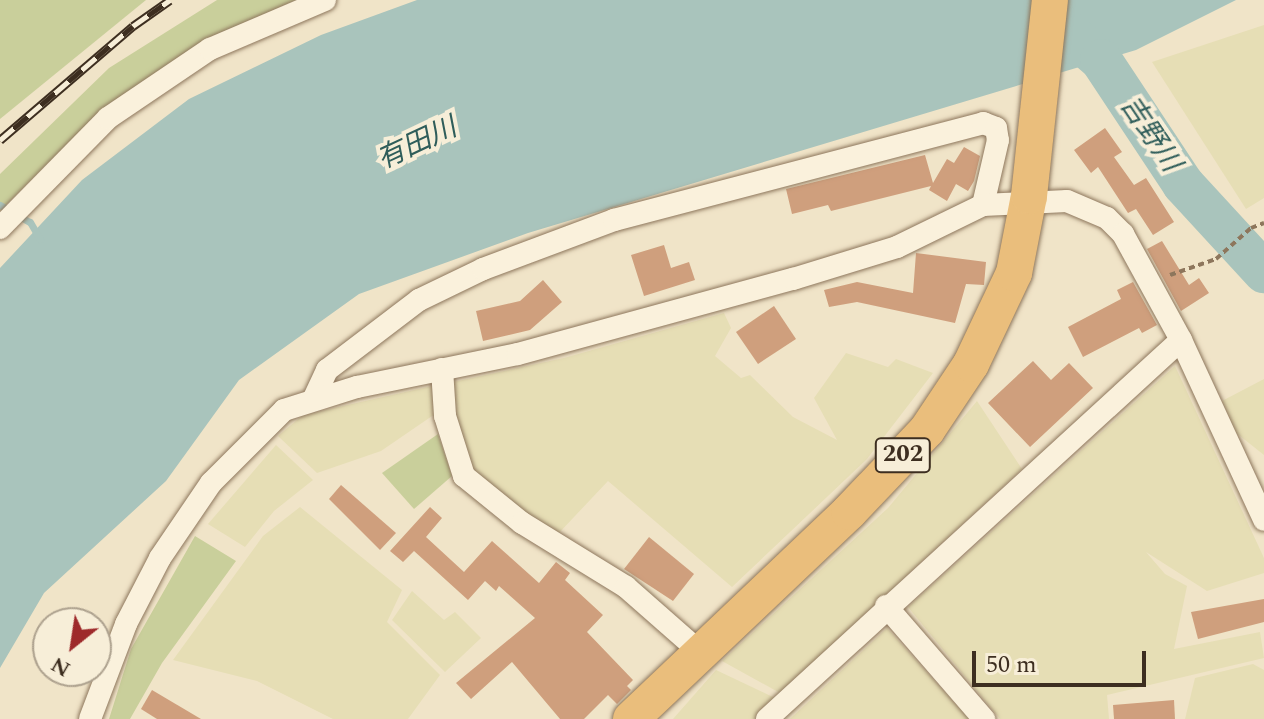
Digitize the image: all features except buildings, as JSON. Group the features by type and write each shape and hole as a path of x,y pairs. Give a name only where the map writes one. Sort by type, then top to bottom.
{"highway":[{"name":"202","path":"631,719 927,430 996,315 1014,273 1029,200 1041,109 1050,0"}],"street":[{"path":"0,228 25,199 108,118 210,49 325,0"},
{"path":"314,398 327,370 419,300 483,269 614,220 983,123 996,128 998,140 983,205"},
{"path":"90,719 132,611 160,558 211,483 284,410 314,398 518,354 882,252 983,205 1029,200 1067,201 1107,218 1123,234 1181,340 1264,520"},
{"path":"767,719 886,606 1181,340"},
{"path":"442,369 445,416 464,476 522,523 626,587 701,653"},
{"path":"886,606 984,719"}],"path":[{"path":"1150,282 1216,259 1251,228 1264,223"}],"shaded area":[{"path":"1264,25 1264,198 1246,209 1152,62"},
{"path":"724,313 731,328 715,356 741,378 750,375 793,417 837,440 814,398 846,353 888,367 896,359 933,373 867,459 732,587 608,481 558,534 500,498 464,459 452,406 453,382 564,358"},
{"path":"1175,366 1264,558 1264,573 1207,591 1146,552 1165,574 1187,586 1174,649 1260,632 1264,658 1107,695 1109,719 1000,719 908,607"},
{"path":"1264,379 1264,455 1235,432 1222,401"},
{"path":"432,386 435,414 381,451 317,473 278,436 303,415"},
{"path":"977,401 1022,469 780,693 722,661 888,508"},
{"path":"276,445 313,480 274,511 245,547 208,524"},
{"path":"300,507 402,590 387,622 440,675 408,719 333,719 257,681 173,660 263,536"},
{"path":"412,591 444,620 455,612 481,638 445,672 392,620"},
{"path":"887,628 969,719 790,719"},
{"path":"1253,664 1264,670 1264,719 1185,719 1195,678"},
{"path":"716,670 775,698 754,719 673,719"}],"green space":[{"path":"0,0 146,0 0,119"},
{"path":"217,0 296,0 207,39 102,109 0,211 0,174 109,68"},
{"path":"438,434 452,476 414,509 382,473"},
{"path":"195,536 236,561 162,663 130,719 109,719 131,649"}],"water":[{"name":"有田川","path":"417,0 1236,0 1136,50 528,233 359,294 239,380 166,481 44,593 36,607 32,607 32,613 0,668 0,268 82,180 189,99 321,35"}],"waterway":[{"name":"吉野川","path":"1057,22 1101,60 1183,184 1264,272"},
{"path":"0,205 30,222 40,239"}],"railway":[{"path":"0,140 133,26 170,0"}]}
